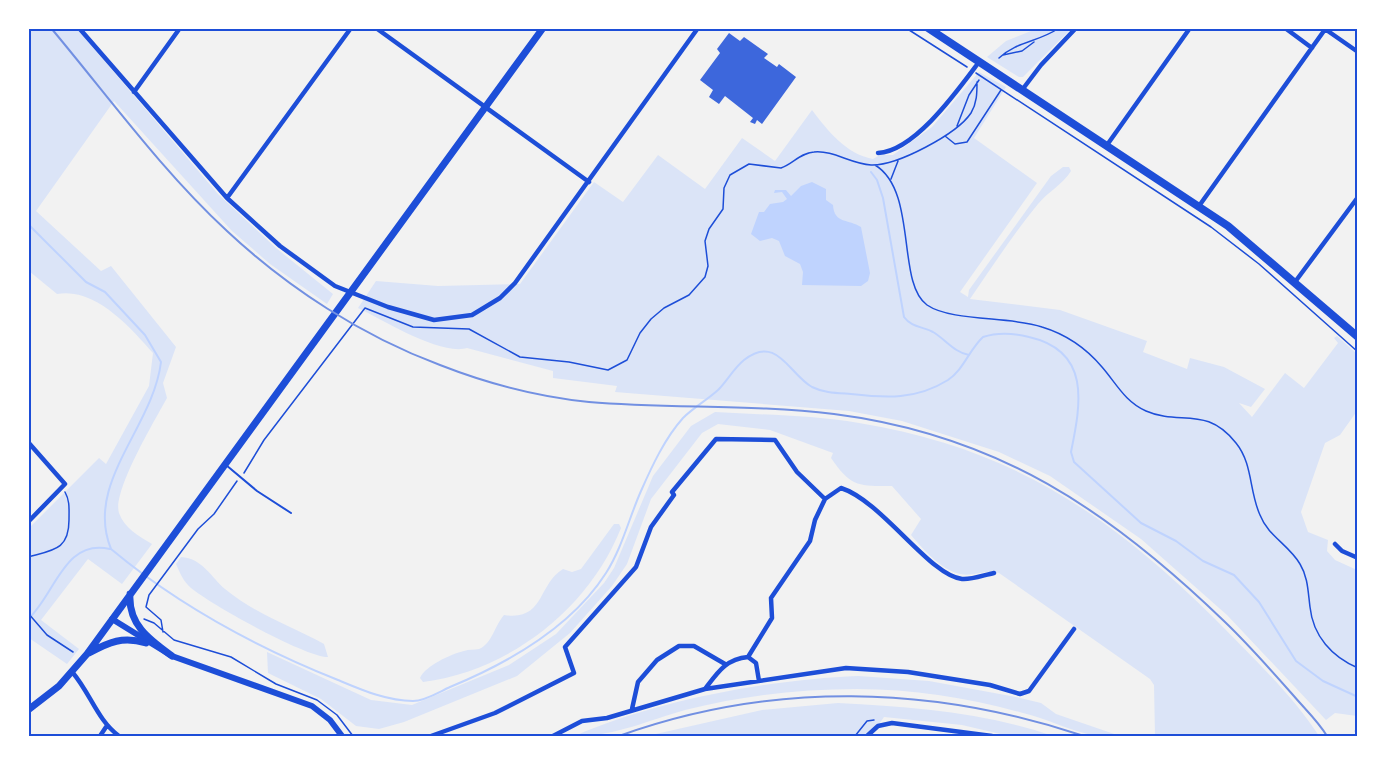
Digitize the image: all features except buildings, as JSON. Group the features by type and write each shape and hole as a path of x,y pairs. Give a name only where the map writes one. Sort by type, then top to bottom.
{"main road":[{"path":"28,710 73,673 543,28"},
{"path":"927,28 1199,206 1250,243 1358,337"},
{"path":"130,594 135,623 150,640 172,656"},
{"path":"87,654 119,639 134,639 146,643"}],"street":[{"path":"79,28 227,198 305,266 350,293 412,316 434,320 472,315 500,298 515,283 698,28"},
{"path":"134,92 180,28"},
{"path":"227,198 351,28"},
{"path":"376,28 589,182"},
{"path":"1022,90 1041,65 1076,28"},
{"path":"1107,145 1190,28"},
{"path":"1286,28 1312,48"},
{"path":"1199,206 1326,29 1358,52"},
{"path":"878,153 893,149 921,130 979,62"},
{"path":"1295,282 1358,197"},
{"path":"430,736 495,713 574,673 565,647 605,605 636,567 651,527 674,495 672,492 716,439 775,440 797,472 825,500"},
{"path":"28,442 65,484 28,522"},
{"path":"705,689 725,664 748,657 772,618 771,598 810,541 815,520 825,500 841,488 854,492 882,513 910,542 943,570 961,579 994,573"},
{"path":"1335,544 1342,551 1358,558"},
{"path":"112,619 146,643 172,656 312,706 330,720 342,736"},
{"path":"553,736 582,721 607,718 705,689 846,668 908,672 990,685 1020,694 1029,691 1074,629"},
{"path":"632,709 638,682 657,660 679,646 693,646 725,664"},
{"path":"748,657 756,663 759,681"},
{"path":"73,673 86,688 106,728 119,736"},
{"path":"867,736 878,726 892,723 992,736"},
{"path":"100,736 106,728"}],"lane":[{"path":"226,465 291,513"}],"path":[{"path":"906,28 969,68"},
{"path":"1034,41 1016,45 1001,57 1023,51 1034,41 1059,28"},
{"path":"976,73 1211,227 1259,264 1358,352"},
{"path":"163,632 161,620 149,610 146,602 149,594 202,525 214,514 226,493 249,468 264,440 338,347 365,308 413,327 469,329 520,357 569,362 608,370 627,360 640,333 651,319 689,295 705,277 708,266 705,248 707,234 722,214 724,188 735,170 749,164 781,168 801,155 818,152 855,163 874,165 898,160 945,136 957,127 975,106 978,81 969,95 957,127"},
{"path":"945,136 955,144 969,140 1002,89"},
{"path":"891,180 898,160"},
{"path":"874,165 891,180 904,220 916,292 926,304 940,311 1013,320 1056,332 1095,358 1121,393 1137,406 1155,414 1203,419 1229,434 1247,461 1263,522 1303,569 1309,588 1311,615 1320,638 1335,655 1358,668"},
{"path":"28,557 55,550 66,539 69,531 70,504 62,489"},
{"path":"146,619 149,610"},
{"path":"28,613 40,627 73,652"},
{"path":"139,620 146,619 154,622 174,640 231,657 276,684 317,700 337,715 353,736"},
{"path":"855,736 870,719 874,719 878,726"}],"shaded area":[{"path":"28,29 77,29 218,194 276,248 333,294 327,304 270,264 232,231 114,101 36,211 101,271 111,266 176,347 163,383 167,398 128,473 119,503 119,513 124,523 152,544 122,584 88,559 41,620 79,649 67,664 29,638 29,528 99,458 106,464 149,386 153,353 111,311 85,297 71,293 57,294 29,271"},
{"path":"1036,29 1071,29 1023,77 1019,77 987,57 1006,41"},
{"path":"979,72 1006,87 974,138 1037,183 960,292 968,297 969,290 1051,176 1063,167 1069,167 1071,171 1068,176 1029,215 970,299 1060,310 1147,341 1143,352 1187,369 1190,358 1224,367 1265,389 1251,407 1239,403 1252,417 1285,373 1304,388 1338,343 1334,338 1337,336 1357,354 1357,411 1340,435 1325,443 1301,512 1308,532 1328,540 1327,551 1335,560 1357,570 1357,716 1335,713 1326,720 1227,615 1141,539 1050,476 999,452 902,421 849,411 615,392 617,386 553,378 553,371 467,348 443,347 397,328 358,308 376,281 438,286 520,284 594,182 623,202 658,155 705,189 742,138 775,161 812,110 838,140 854,152 873,159 880,155 893,155 932,127"},
{"path":"715,412 823,418 913,434 962,449 1009,468 1053,490 1094,516 1174,580 1270,675 1319,736 1155,736 1154,685 1150,679 999,573 960,574 939,564 911,535 921,519 892,486 856,483 838,468 831,458 833,453 770,430 718,424 702,433 651,499 627,564 612,586 570,633 517,676 404,722 379,729 356,726 321,699 268,673 267,652 371,700 412,705 509,665 556,634 604,583 614,568 653,476 691,426"},
{"path":"614,524 619,524 621,528 607,557 589,585 542,631 515,650 486,665 455,676 423,682 420,678 423,674 439,661 483,647 504,615 527,613 563,569 572,572 581,569"},
{"path":"181,557 200,564 225,589 248,606 324,644 328,657 316,655 280,639 201,596 182,577 176,564"},
{"path":"858,676 929,681 1016,697 1041,703 1056,714 1120,736 1103,737 1088,734 1032,716 961,699 920,693 857,689 814,690 749,697 685,710 617,731 575,736 606,723 676,702 751,687"},
{"path":"838,703 920,709 974,716 1053,736 1009,736 962,725 884,717 871,736 647,736 762,710"}],"water":[{"path":"812,182 826,189 826,200 833,205 839,218 861,227 870,273 868,281 861,286 802,285 803,272 800,264 785,256 779,241 772,238 760,241 751,234 759,212 764,212 770,204 787,199 782,192 774,193 775,190 786,190 791,196 801,186"}],"waterway":[{"path":"871,172 877,180 883,198 904,317 910,323 933,332 955,349 969,355"},
{"path":"28,224 86,282 105,292 145,335 161,362 146,410 123,455 106,501 105,525 111,549 163,589 220,624 278,654 365,691 394,699 422,700 494,667 537,642 557,627 592,593 606,573 617,553 650,472 676,426 687,414 718,390 740,363 755,353 765,351 774,354 804,381 821,390 836,393 901,396 936,387 948,380 954,376 983,337 1006,334 1029,337 1049,344 1063,354 1072,367 1077,381 1078,398 1071,452 1074,462 1141,523 1176,541 1203,561 1234,575 1259,602 1296,661 1323,681 1358,697"},
{"path":"28,619 71,560 82,552 94,548 110,549"}],"railway":[{"path":"51,28 136,132 203,208 275,272 354,325 440,365 476,378 532,393 589,402 773,409 834,414 893,424 948,440 999,460 1048,484 1094,513 1138,545 1182,582 1251,649 1327,736"},
{"path":"619,736 677,718 735,706 793,698 852,696 910,699 968,707 1026,719 1084,736"}]}
